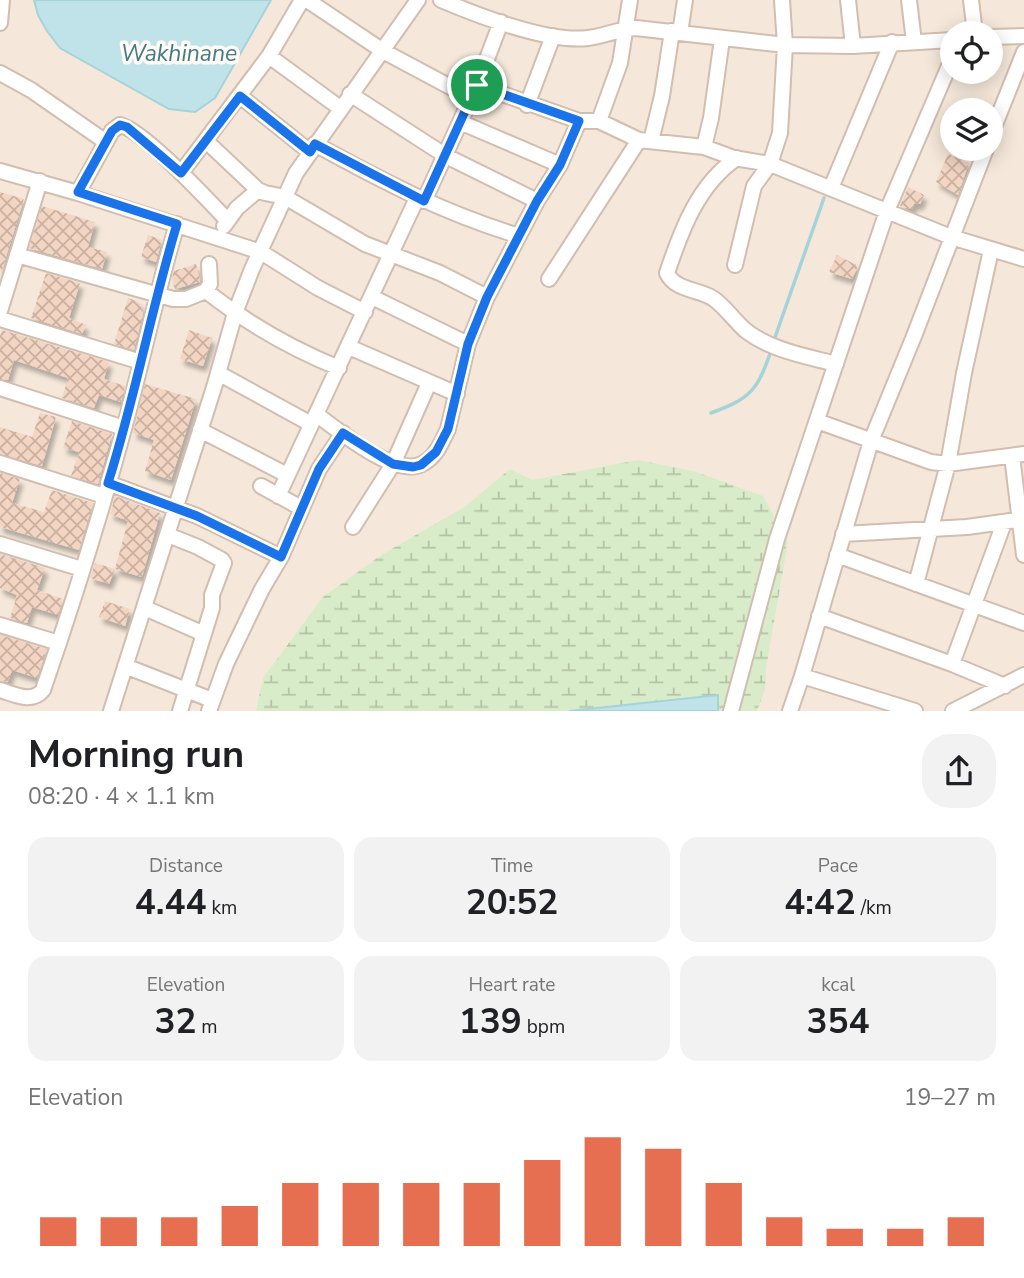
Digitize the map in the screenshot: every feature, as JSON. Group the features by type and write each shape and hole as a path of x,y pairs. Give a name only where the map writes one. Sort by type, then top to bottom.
{"street":[{"path":"0,23 2,0"},
{"path":"181,173 269,56 302,0"},
{"path":"307,0 383,51 474,91 579,121 598,121 645,140 710,148 736,158 770,164 951,237 1024,259"},
{"path":"441,0 501,22 553,36 588,38 626,29 785,45 853,46 940,41"},
{"path":"598,121 620,63 631,0"},
{"path":"549,279 645,140 662,96 685,0"},
{"path":"735,265 754,186 770,164 780,133 785,45 782,0"},
{"path":"849,0 853,46"},
{"path":"909,0 914,42"},
{"path":"971,0 974,21"},
{"path":"111,711 235,313 261,252 296,173 416,1"},
{"path":"278,496 392,254 446,156 501,22"},
{"path":"527,105 553,36"},
{"path":"1003,37 1024,36"},
{"path":"710,148 722,39"},
{"path":"831,188 892,42"},
{"path":"1003,104 1024,52"},
{"path":"269,56 340,108"},
{"path":"0,73 31,90 106,142"},
{"path":"731,711 777,539 887,211 941,84"},
{"path":"350,94 446,156 537,201"},
{"path":"240,96 312,148 420,200 519,236"},
{"path":"460,121 560,165"},
{"path":"218,373 343,433 393,464 413,467 421,465 436,452 448,429 468,344 487,297 537,201 560,165 579,121"},
{"path":"78,192 106,142 120,125 127,127 181,173 227,220"},
{"path":"206,141 258,190 285,197 365,244 487,297"},
{"path":"736,158 713,180 684,225 667,273 669,278 677,284 713,298 746,331 773,346 836,364"},
{"path":"790,711 871,441 915,336 981,161"},
{"path":"0,171 78,192 261,252 318,288 365,312"},
{"path":"0,311 40,181"},
{"path":"218,237 227,220 258,190"},
{"path":"0,690 22,697 39,695 43,690 124,428 155,296 177,224"},
{"path":"916,584 948,464 964,373 991,250"},
{"path":"17,255 173,299 186,299 206,291 210,284 209,264"},
{"path":"206,291 286,345 339,368"},
{"path":"372,297 468,344"},
{"path":"0,319 141,362"},
{"path":"349,347 457,394"},
{"path":"353,527 393,464 429,383"},
{"path":"0,388 124,428"},
{"path":"817,421 931,462 948,464 1018,455 1024,555"},
{"path":"200,430 287,475"},
{"path":"125,666 186,688 210,706 226,664 262,589 281,557 319,469 343,433"},
{"path":"0,463 176,508 281,557"},
{"path":"261,486 301,508"},
{"path":"843,534 1022,520"},
{"path":"951,664 1004,523"},
{"path":"167,535 198,547 223,561 212,595 212,608 180,711"},
{"path":"0,544 82,569"},
{"path":"837,555 1024,623"},
{"path":"145,607 204,634"},
{"path":"819,616 1005,686"},
{"path":"0,625 59,643"},
{"path":"953,711 1024,675"},
{"path":"802,676 915,711"}],"shaded area":[{"path":"0,0 1024,0 1024,711 0,711"}],"green space":[{"path":"638,460 693,471 763,496 788,542 766,668 765,689 757,711 718,711 718,695 569,711 256,711 263,678 323,597 383,554 466,506 510,469 532,480"}],"water":[{"name":"Wakhinane","path":"34,0 271,0 215,98 195,112 169,109 60,48 38,15"},
{"path":"718,695 718,711 569,711"}],"building":[{"path":"945,161 969,163 958,195 936,182"},
{"path":"908,187 924,195 920,204 914,204 912,209 900,206"},
{"path":"0,192 24,199 2,270 0,270"},
{"path":"42,206 95,222 88,247 107,252 102,269 29,248"},
{"path":"148,235 162,240 156,262 141,257"},
{"path":"837,255 858,266 852,279 829,272"},
{"path":"196,264 200,282 175,289 172,278 174,271"},
{"path":"46,273 80,283 69,318 86,325 82,334 31,318"},
{"path":"128,298 139,302 143,314 134,350 114,344"},
{"path":"2,330 109,362 104,379 125,386 121,402 99,395 94,408 62,398 68,378 14,360 8,380 0,379"},
{"path":"189,330 212,338 203,366 180,359"},
{"path":"145,384 196,399 171,480 145,471 154,440 133,433"},
{"path":"40,413 56,417 42,466 0,454 0,427 32,437"},
{"path":"72,421 112,434 98,484 71,476 79,452 63,448"},
{"path":"0,473 20,479 12,503 44,512 52,490 93,503 79,550 0,527"},
{"path":"115,496 160,513 142,577 115,569 128,521 110,514"},
{"path":"0,554 45,568 37,590 63,599 58,615 32,607 27,623 10,618 17,595 0,588"},
{"path":"95,563 115,569 109,584 90,578"},
{"path":"105,601 130,609 125,626 99,617"},
{"path":"0,635 47,649 37,678 12,670 8,682 0,681"}],"waterway":[{"path":"773,343 824,198"},
{"path":"711,413 735,403 751,391 771,351"}],"route":[{"path":"477,85 527,105 579,121 560,165 537,201 487,297 468,344 448,429 436,452 421,465 413,467 393,464 343,433 319,469 281,557 197,516 108,483 141,362 155,296 177,224 78,192 112,131 120,125 133,130 181,173 240,96 310,152 315,144 424,201 477,85"}]}
